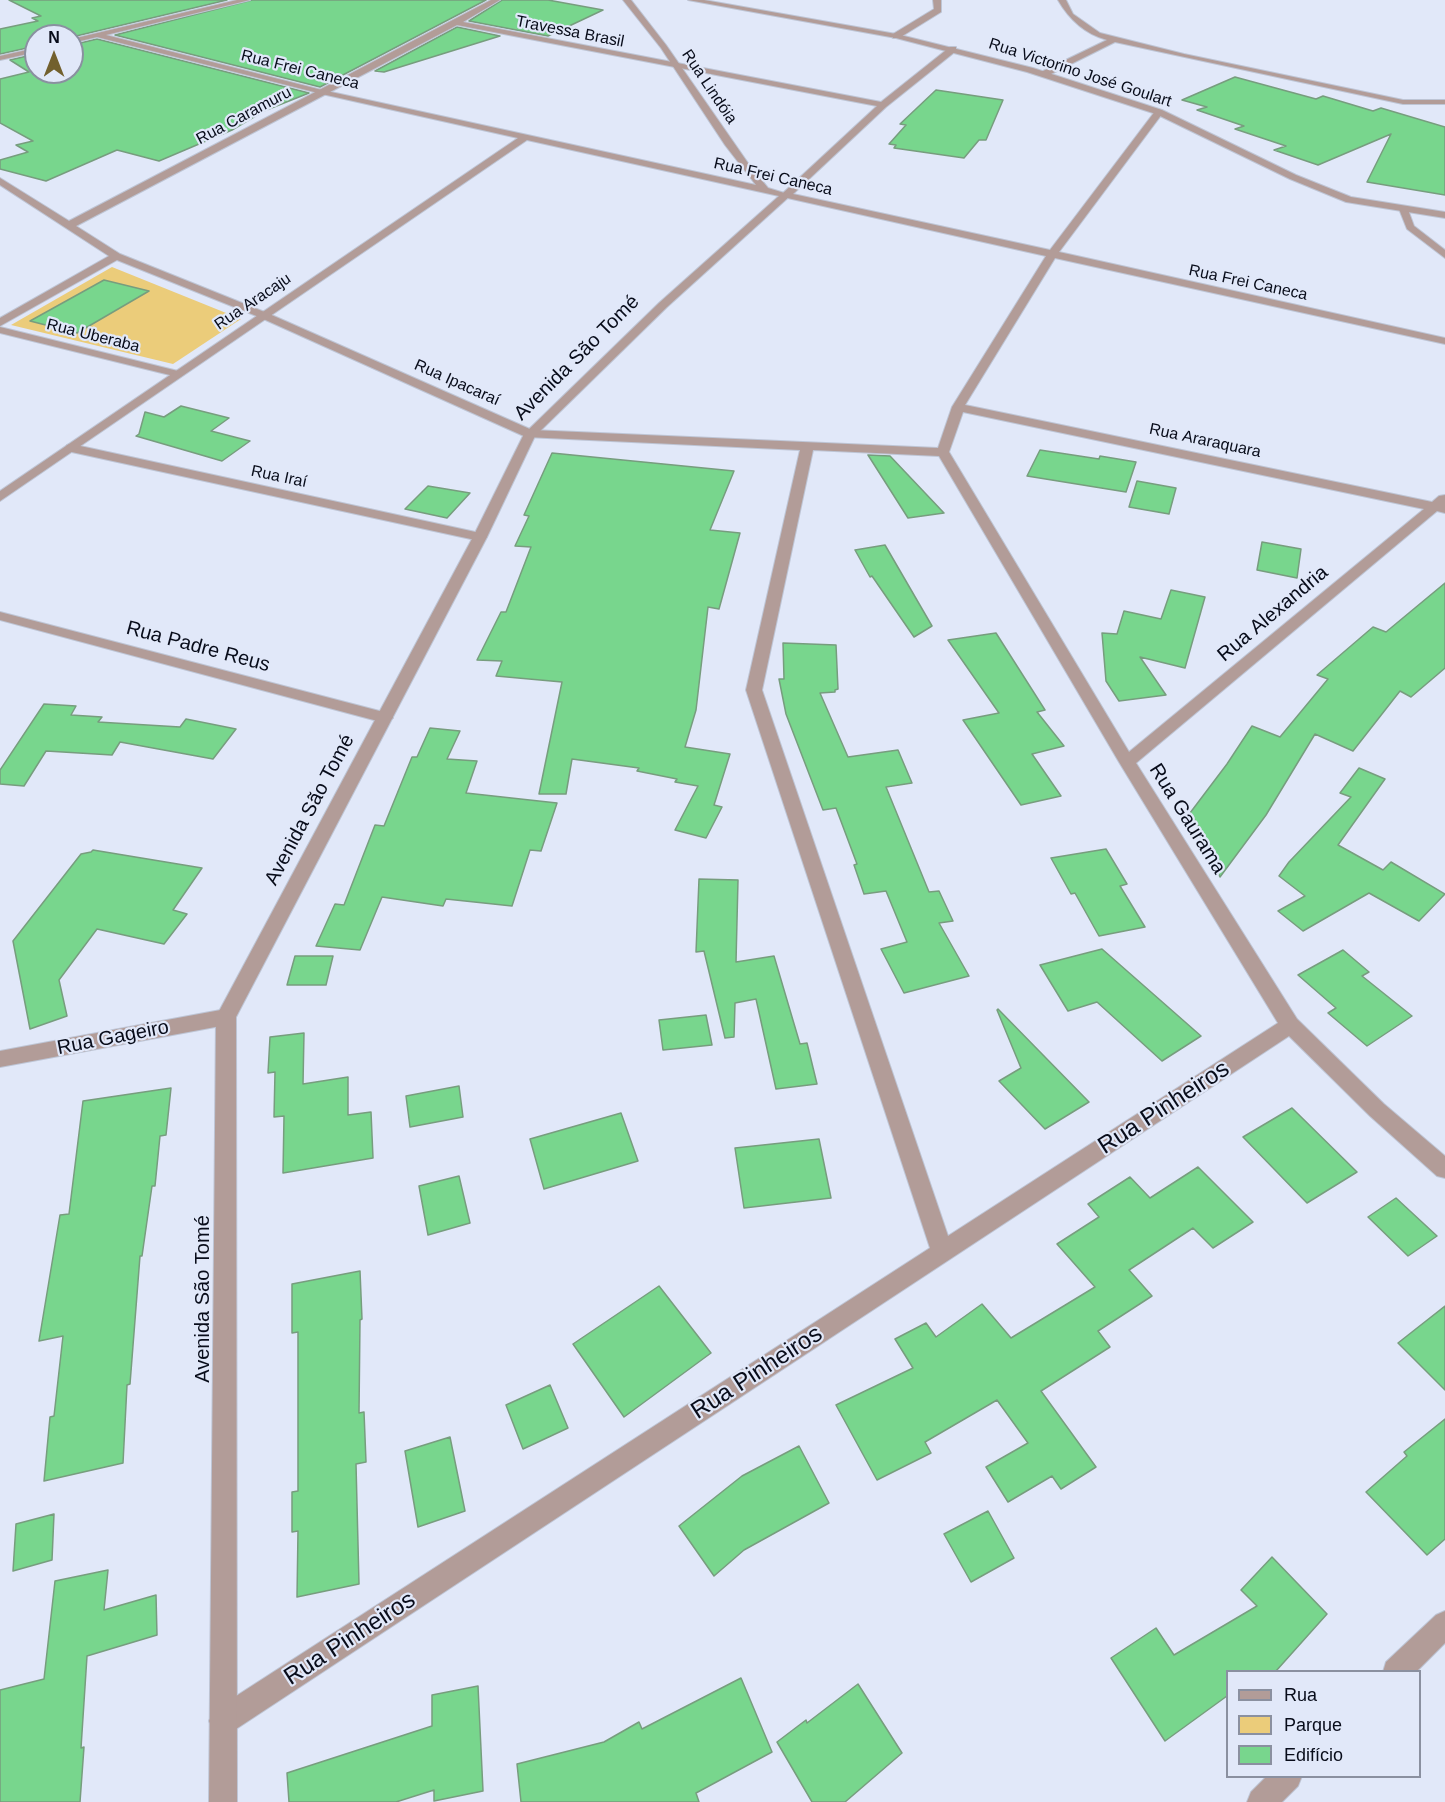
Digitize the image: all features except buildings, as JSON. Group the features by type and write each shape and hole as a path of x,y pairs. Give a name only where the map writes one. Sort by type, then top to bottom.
{"street":[{"path":"84,38 246,0"},
{"name":"Rua Caramuru","path":"70,225 496,0"},
{"name":"Rua Lindóia","path":"627,0 678,67 740,161 765,191"},
{"name":"Rua Victorino José Goulart","path":"692,0 896,36 1030,70 1041,70 1159,112 1293,177 1349,200 1445,215"},
{"path":"896,36 938,10 937,0"},
{"path":"1062,0 1070,15 1097,35 1403,102 1445,109"},
{"name":"Travessa Brasil","path":"456,23 884,105"},
{"name":"Rua Frei Caneca","path":"97,35 322,92 1051,256 1445,341"},
{"path":"1087,41 1097,35"},
{"path":"1041,70 1114,39"},
{"path":"1048,61 1077,47"},
{"name":"Avenida São Tomé","path":"223,1802 226,1017 480,537 530,434 663,305 884,105 953,49"},
{"path":"0,58 24,53"},
{"path":"1403,102 1445,102"},
{"path":"943,452 958,407 1051,256 1159,112"},
{"name":"Rua Aracaju","path":"0,497 526,137"},
{"name":"Rua Ipacaraí","path":"0,181 116,256 264,315 530,434 807,448 943,452"},
{"path":"1404,209 1410,227 1445,255"},
{"path":"0,323 116,256"},
{"name":"Rua Uberaba","path":"0,330 178,374"},
{"name":"Rua Araraquara","path":"958,407 1442,504"},
{"name":"Rua Iraí","path":"71,448 480,537"},
{"path":"807,448 754,690 942,1252"},
{"name":"Rua Gaurama","path":"943,452 1127,762 1290,1025 1377,1110 1445,1169"},
{"name":"Rua Alexandria","path":"1127,762 1442,504"},
{"name":"Rua Padre Reus","path":"0,616 385,718"},
{"name":"Rua Gageiro","path":"0,1059 226,1017"},
{"name":"Rua Pinheiros","path":"223,1721 1290,1025"},
{"path":"1397,1670 1445,1624"},
{"path":"1261,1802 1286,1778"}],"green space":[{"path":"112,267 241,319 173,364 11,325"}]}
